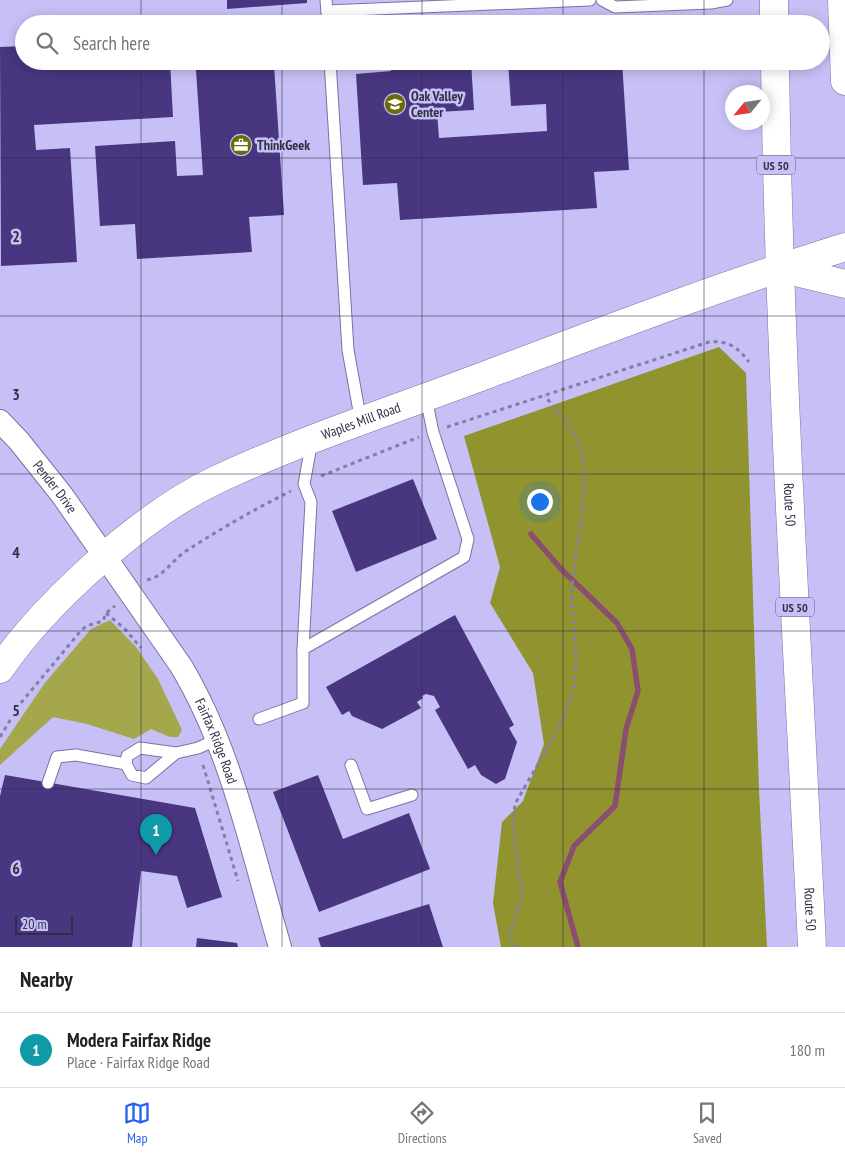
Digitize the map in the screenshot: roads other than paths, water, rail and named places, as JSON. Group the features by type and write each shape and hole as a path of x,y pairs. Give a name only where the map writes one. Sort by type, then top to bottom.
{"main road":[{"path":"774,0 774,15"},
{"path":"842,0 845,81"},
{"name":"Route 50","path":"775,70 779,268 812,947"},
{"name":"Waples Mill Road","path":"0,669 40,620 104,557 186,496 216,480 361,422 668,306 845,247"},
{"path":"779,268 845,284"}],"street":[{"name":"Pender Drive","path":"0,421 19,441 62,495 104,557"},
{"name":"Fairfax Ridge Road","path":"104,557 181,666 199,695 208,744 280,947"}],"lane":[{"path":"326,6 590,0"},
{"path":"602,0 615,7 711,3 727,0"},
{"path":"331,70 348,350 361,422"},
{"path":"303,649 464,557 468,539 433,432 426,398"},
{"path":"259,719 303,703 303,649 311,502 304,484 312,441"},
{"path":"176,754 140,748 127,756 126,764 132,775 146,778 176,754 208,744"},
{"path":"48,783 57,757 76,755 126,764"},
{"path":"351,765 367,809 412,795"}],"waterway":[{"path":"531,534 561,569 617,623 632,649 638,691 626,729 615,806 574,846 560,882 578,947"}],"place":[{"name":"Oak Valley Center","path":"395,104"},
{"name":"ThinkGeek","path":"241,145"},
{"name":"Modera Fairfax Ridge","path":"156,855"}]}
